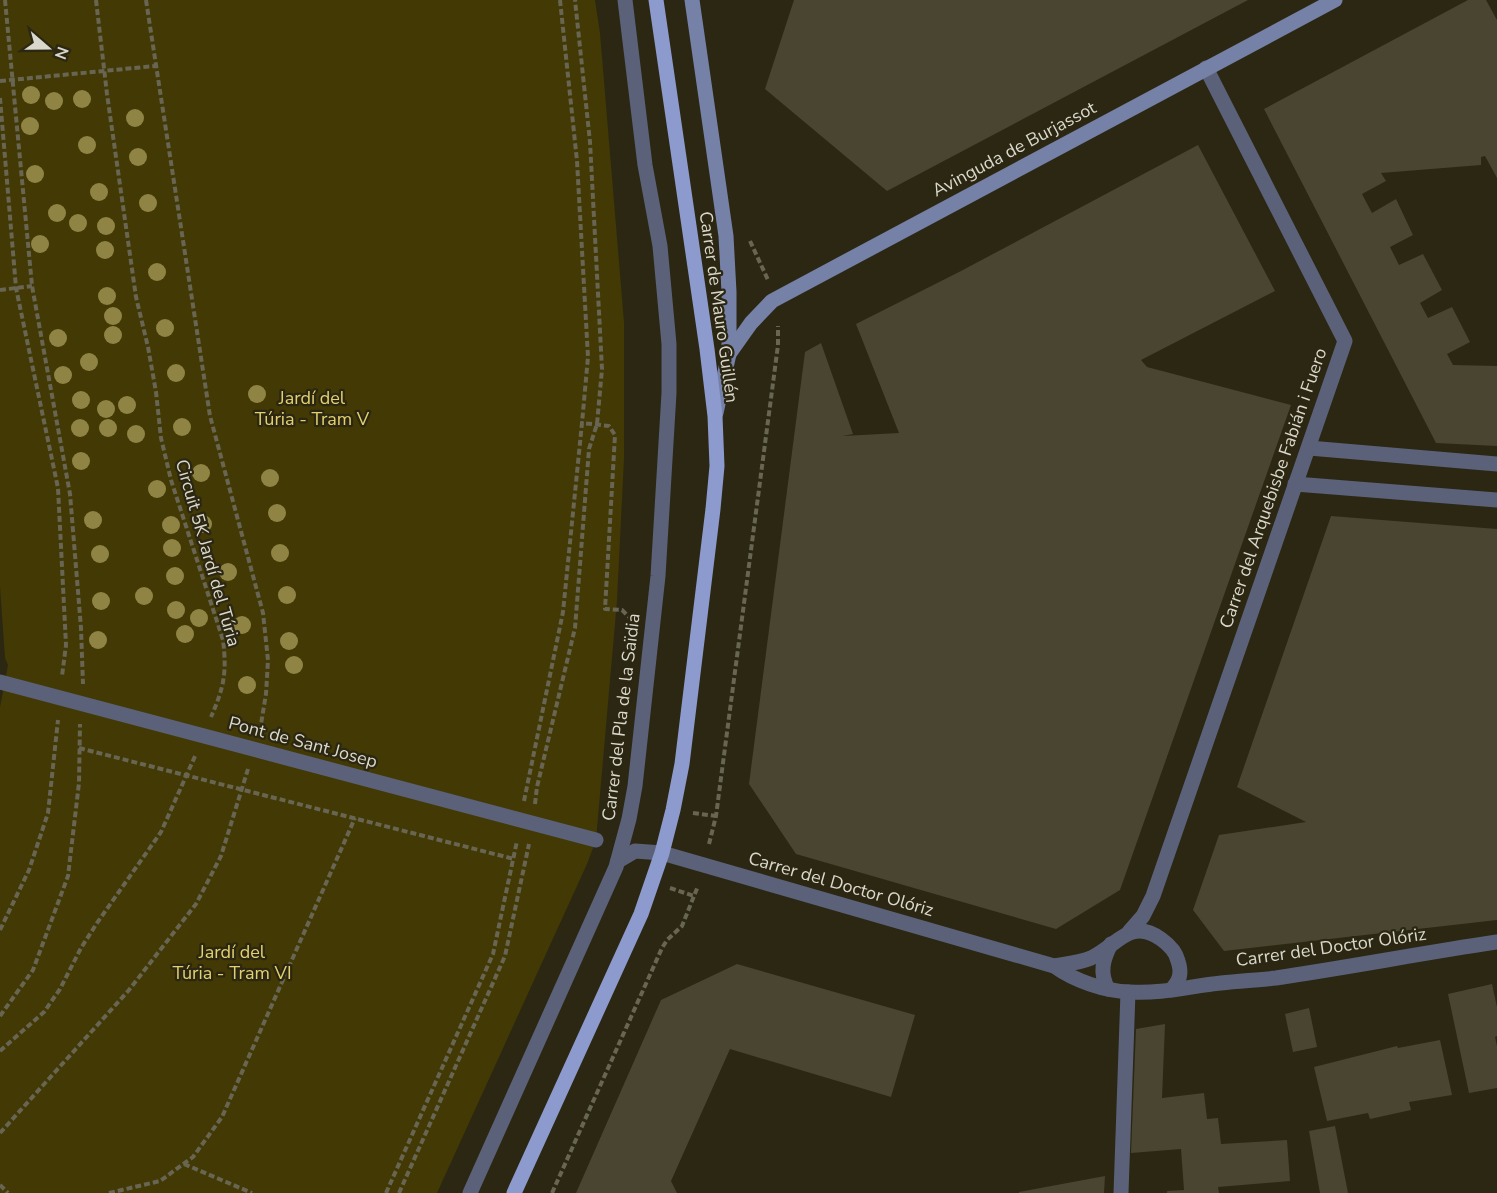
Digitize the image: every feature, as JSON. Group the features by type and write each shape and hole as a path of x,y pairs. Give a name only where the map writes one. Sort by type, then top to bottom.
{"main road":[{"name":"Carrer de Mauro Guillén","path":"656,0 715,416"},
{"name":"Carrer de Mauro Guillén","path":"693,0 726,236 729,354 715,416"},
{"name":"Avinguda de Burjassot","path":"729,354 751,323 772,301 1335,0"},
{"path":"514,1193 641,914 662,853 682,764 709,545 717,466 715,416"}],"street":[{"name":"Carrer del Pla de la Saïdia","path":"470,1193 572,970 618,861 635,786 657,588 669,393 669,344 660,246 645,165 625,0"},
{"name":"Carrer del Arquebisbe Fabián i Fuero","path":"1129,932 1143,916 1153,896 1345,340 1206,68"},
{"path":"1309,448 1497,464"},
{"path":"1295,484 1497,500"},
{"name":"Pont de Sant Josep","path":"0,682 596,840"},
{"name":"Carrer del Doctor Olóriz","path":"618,861 635,851 662,853 1054,966 1070,978 1128,992 1156,993 1328,970 1497,942"},
{"path":"1129,932 1141,931 1154,934 1165,942 1177,956 1181,970 1178,984 1171,990"},
{"name":"Carrer del Doctor Olóriz","path":"1054,966 1093,957 1129,932"},
{"path":"1108,989 1103,971 1105,957 1111,944"},
{"path":"1121,1193 1128,992"}],"path":[{"path":"5,0 32,286 70,494 84,668 82,691"},
{"name":"Circuit 5K Jardí del Túria","path":"96,0 136,297 150,358 161,438 171,480 224,640 226,668 222,692 209,723"},
{"path":"146,0 210,416 263,613 268,660 263,720 257,740"},
{"path":"526,787 563,612 588,357 577,161 560,0"},
{"path":"534,809 575,628 590,449 597,424 602,369 590,142 575,0"},
{"path":"0,81 155,66"},
{"path":"0,98 16,288 58,488 66,645 62,681"},
{"path":"0,290 32,286"},
{"path":"707,850 716,816 779,333"},
{"path":"582,423 609,426 615,435 605,609 622,610"},
{"path":"0,930 29,870 48,813 58,714"},
{"path":"0,1016 33,969 69,876 79,783 81,714"},
{"path":"0,1051 44,1012 60,989 97,923 161,832 200,744"},
{"path":"79,748 514,859 493,954 386,1193"},
{"path":"0,1133 129,990 196,904 221,856 251,760"},
{"path":"700,814 716,816"},
{"path":"109,1193 160,1180 184,1164 193,1157 222,1117 355,818"},
{"path":"399,1193 505,956 530,841"},
{"path":"552,1193 662,948 682,926 700,879"},
{"path":"682,892 694,896"},
{"path":"184,1164 252,1193"},
{"path":"0,1185 8,1193"}],"green space":[{"name":"Jardí del Túria - Tram V","path":"0,0 595,0 600,33 624,322 624,459 617,601 596,840 437,1193 0,1193 0,707 8,665 5,658 0,587"}],"building":[{"path":"794,0 1248,0 887,191 765,89"},
{"path":"1468,0 1486,0 1497,20 1497,178 1485,156 1481,157 1481,165 1381,173 1386,181 1362,194 1372,213 1396,199 1413,235 1390,247 1399,265 1423,254 1442,290 1420,303 1428,318 1452,307 1470,342 1447,354 1453,365 1497,366 1497,446 1436,443 1264,109"},
{"path":"1198,145 1275,291 1141,360 1147,367 1291,405 1120,890 1056,929 796,854 749,784 805,352 821,343 853,434 843,436 899,433 856,324"},
{"path":"1331,516 1497,529 1497,920 1224,951 1193,910 1219,835 1306,822 1237,787"},
{"path":"737,964 915,1015 891,1097 730,1049 671,1181 677,1193 576,1193 661,1000"},
{"path":"1492,984 1497,1007 1497,1036 1495,1037 1497,1088 1469,1093 1448,994"},
{"path":"1309,1008 1317,1047 1293,1052 1285,1014"},
{"path":"1165,1024 1162,1098 1204,1093 1207,1119 1218,1118 1221,1144 1287,1140 1290,1181 1218,1187 1219,1193 1167,1193 1167,1191 1184,1190 1181,1149 1131,1153 1136,1029"},
{"path":"1440,1040 1452,1095 1409,1102 1411,1110 1370,1119 1368,1113 1327,1121 1314,1067 1397,1046 1398,1048"},
{"path":"1335,1126 1348,1193 1320,1193 1309,1131"},
{"path":"1105,1176 1104,1193 1019,1193 1019,1192"}],"park label":[{"name":"Jardí del Túria - Tram VI","path":"232,962"}]}
